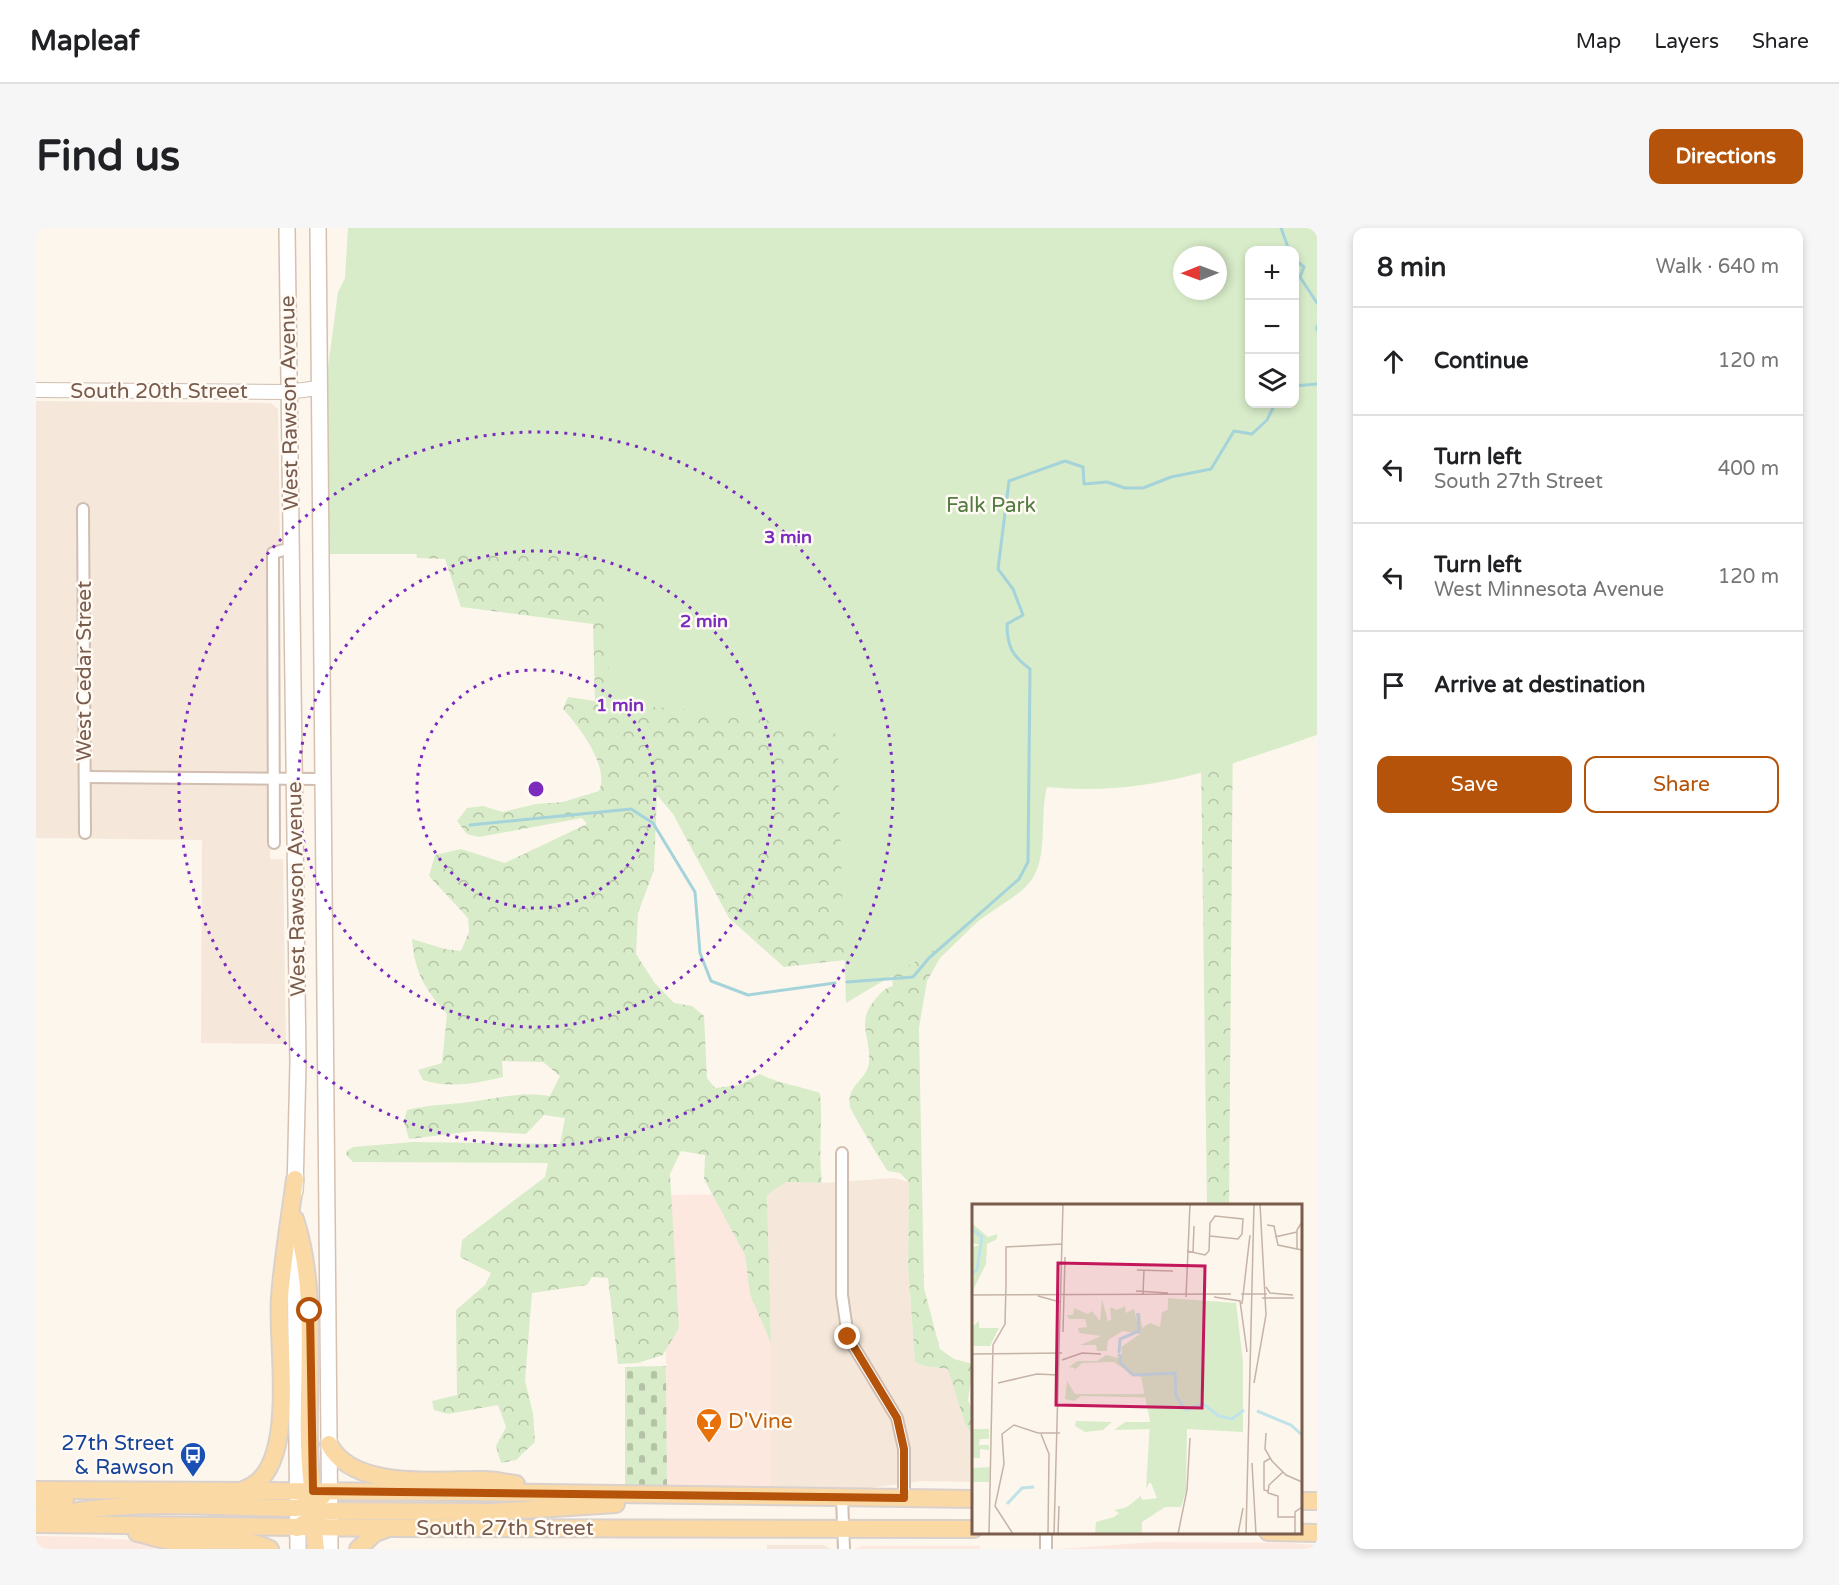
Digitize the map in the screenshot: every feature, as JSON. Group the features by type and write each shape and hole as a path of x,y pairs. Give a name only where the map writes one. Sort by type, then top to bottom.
{"main road":[{"name":"West Rawson Avenue","path":"287,228 298,1063 295,1219"},
{"name":"West Rawson Avenue","path":"318,228 328,1444 315,1508 330,1549"},
{"path":"298,1063 325,1064"},
{"path":"241,1490 262,1480 270,1467 278,1442 281,1419 280,1299 295,1179"},
{"path":"295,1219 303,1244 310,1311 316,1549"},
{"path":"328,1444 337,1459 370,1475 393,1479 488,1480 573,1494"},
{"name":"South 27th Street","path":"36,1490 241,1490 387,1528 972,1529"},
{"path":"36,1503 68,1500 98,1490"},
{"name":"South 27th Street","path":"36,1522 110,1526 297,1528 315,1508 573,1494 972,1499"},
{"path":"36,1522 59,1514 119,1507 491,1512 621,1504 660,1496"},
{"path":"110,1526 166,1540 232,1540 261,1545 270,1549"},
{"path":"297,1528 298,1549"},
{"path":"358,1549 375,1533 387,1528"}],"street":[{"name":"South 20th Street","path":"36,390 288,392 318,388"},
{"name":"West Cedar Street","path":"83,509 85,833"},
{"path":"274,843 273,553 291,548"},
{"path":"85,777 321,779"},
{"path":"842,1153 844,1318 855,1353 897,1418 904,1449 904,1498"},
{"path":"842,1498 844,1549"}],"shaded area":[{"path":"36,401 271,403 278,409 280,543 269,550 270,859 283,859 286,1044 201,1043 202,840 36,838"},
{"path":"894,1178 909,1182 908,1266 915,1362 924,1366 948,1369 952,1375 965,1424 970,1432 970,1482 923,1481 869,1488 771,1487 771,1343 767,1194 786,1182 822,1183"},
{"path":"767,1194 771,1343 771,1487 667,1486 665,1195"},
{"path":"36,1536 88,1537 258,1549 36,1549"},
{"path":"1155,1542 1289,1543 1317,1545 1317,1549 1057,1549"},
{"path":"767,1545 823,1545 831,1549 767,1549"},
{"path":"863,1546 980,1546 980,1549 855,1549"}],"green space":[{"name":"Falk Park","path":"348,228 1317,228 1317,735 1185,777 1119,788 1047,787 1039,865 1027,886 955,936 846,1003 837,734 727,712 609,704 607,554 328,554 328,368 338,292 345,278"},
{"name":"Falk Park","path":"540,228 1317,228 1317,543 1234,598 1229,1204 1207,1204 1201,759 1064,668 1031,870 940,958 927,981 919,1028 924,1288 940,1349 954,1359 972,1364 968,1400 972,1410 970,1432 965,1424 948,1369 924,1366 915,1362 908,1266 909,1182 900,1173 888,1171 850,1107 851,1093 868,1068 869,1052 865,1028 867,1014 878,996 893,986 888,947 862,958 784,967 729,918 673,814 657,795 654,870 638,913 636,954 654,982 674,1003 692,1006 704,1016 707,1078 715,1088 739,1085 760,1074 820,1093 822,1183 786,1182 767,1195 771,1343 750,1294 745,1255 704,1179 705,1155 681,1151 670,1174 679,1328 663,1355 638,1363 618,1364 608,1278 592,1277 587,1285 532,1293 525,1381 533,1413 535,1442 516,1460 501,1463 496,1446 506,1427 498,1405 448,1414 434,1410 432,1401 457,1395 456,1310 485,1285 491,1273 460,1257 462,1240 545,1177 548,1163 353,1162 346,1155 347,1151 353,1147 413,1142 560,1144 565,1118 544,1115 526,1134 474,1131 409,1139 404,1122 407,1110 512,1096 550,1096 560,1076 543,1062 502,1061 503,1077 453,1085 423,1080 418,1070 442,1063 447,1014 422,980 413,951 412,939 445,949 461,951 469,932 468,918 429,876 435,855 461,849 505,863 587,824 582,818 479,837 467,834 457,821 467,808 483,806 503,812 536,804 563,802 599,791 601,781 597,759 591,747 563,709 568,697 595,701 593,624 461,607 445,559 417,558 407,491"},
{"path":"666,1366 667,1486 625,1485 625,1367"}],"waterway":[{"path":"1281,228 1288,246"},
{"path":"1299,263 1304,267 1300,277 1317,303"},
{"path":"1299,386 1317,384"},
{"path":"847,982 913,977 929,958 1019,879 1028,862 1030,669 1015,655 1008,638 1007,624 1023,615 1013,589 998,569 1009,481 1065,461 1083,467 1084,484 1107,482 1125,488 1143,488 1171,477 1211,469 1234,431 1252,434 1267,420 1273,408"},
{"path":"470,825 631,809 653,823 695,892 700,953 711,981 748,995 835,983"}],"place":[{"name":"D'Vine","path":"709,1444"},
{"name":"27th Street & Rawson","path":"193,1478"}],"route":[{"path":"310,1311 313,1491 904,1498 904,1449 897,1418 885,1396 855,1353 848,1337"}]}
